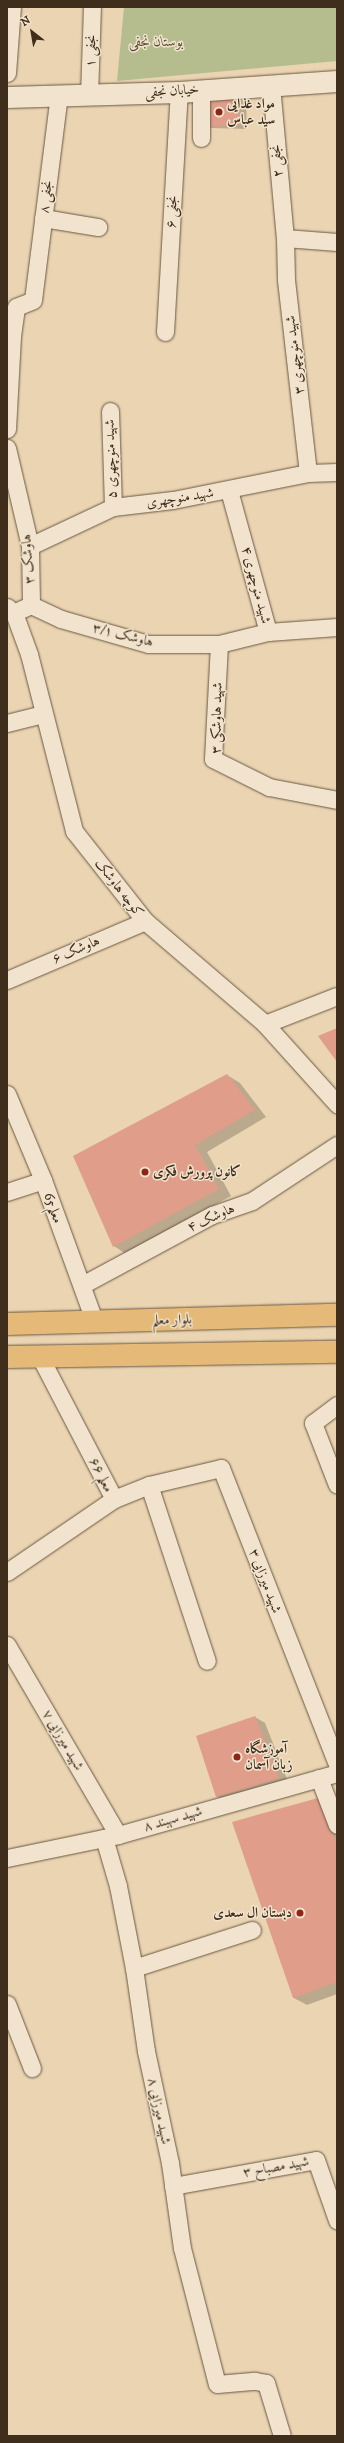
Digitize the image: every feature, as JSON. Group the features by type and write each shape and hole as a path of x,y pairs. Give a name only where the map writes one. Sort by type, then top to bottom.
{"main road":[{"name":"بلوار معلم","path":"7,1324 95,1323 337,1315"},
{"path":"7,1357 337,1352"}],"street":[{"path":"7,73 12,7"},
{"name":"نجفی ۱","path":"89,96 92,7"},
{"name":"خیابان نجفی","path":"7,97 59,95 89,96 179,92 337,81"},
{"name":"نجفی ۲","path":"271,85 285,238"},
{"path":"201,90 202,138"},
{"name":"نجفی ۶","path":"165,332 179,92"},
{"name":"نجفی ۸","path":"7,429 12,336 16,307 33,300 59,95"},
{"path":"43,218 98,227"},
{"path":"285,238 337,242"},
{"name":"شهید منوچهری ۳","path":"285,238 286,280 308,473"},
{"name":"شهید منوچهری ۵","path":"110,411 113,507"},
{"name":"هاوشک ۳","path":"7,448 30,546 30,605 11,610"},
{"name":"شهید منوچهری","path":"30,546 113,507 173,500 308,473 337,472"},
{"name":"شهید منوچهری ۴","path":"219,644 268,632 229,490"},
{"name":"هاوشک ۳/۱","path":"30,605 61,619 148,644 219,644"},
{"name":"کوچه هاوشک","path":"11,610 29,654 43,714 74,831 145,921 265,1024 337,1104"},
{"path":"268,632 337,627"},
{"name":"شهید هاوشکی ۳","path":"219,644 213,759 269,787 337,800"},
{"path":"7,723 43,714"},
{"name":"هاوشک ۶","path":"7,980 145,921"},
{"path":"265,1024 337,996"},
{"name":"معلم65","path":"7,1094 43,1180 95,1323"},
{"name":"هاوشک ۴","path":"82,1285 212,1215 252,1201 337,1145"},
{"path":"7,1192 43,1180"},
{"name":"معلم ۶۶","path":"7,1572 114,1499 40,1357"},
{"path":"337,1405 313,1423 337,1485"},
{"name":"شهید میرزایی ۳","path":"149,1485 221,1468 337,1764"},
{"path":"114,1499 149,1485 207,1661"},
{"name":"شهید میرزایی ۷","path":"7,1645 111,1836"},
{"name":"شهید سهبند ۸","path":"7,1858 111,1836 337,1773"},
{"path":"319,1778 337,1825"},
{"name":"شهید میرزایی ۸","path":"111,1836 118,1886 134,1968 146,2052 173,2186 182,2248 217,2384 255,2381 266,2383 282,2436"},
{"path":"134,1968 252,1930"},
{"path":"7,2004 32,2068"},
{"name":"شهید مصباح ۳","path":"173,2186 316,2160 337,2220"}],"green space":[{"name":"بوستان نجفی","path":"124,7 337,7 337,61 117,81"}],"building":[{"path":"205,97 238,97 240,125 206,127"},
{"path":"337,1028 337,1062 318,1036"},
{"name":"کانون پرورش فکری","path":"227,1074 255,1110 195,1145 219,1189 113,1247 73,1156"},
{"name":"آموزشگاه زبان آسمان","path":"255,1716 279,1778 216,1797 196,1736"},
{"name":"دبستان ال سعدی","path":"318,1798 337,1844 337,1982 293,1998 232,1822"}],"place":[{"name":"مواد غذایی سید عباس","path":"219,112"},
{"name":"کانون پرورش فکری","path":"145,1172"},
{"name":"آموزشگاه زبان آسمان","path":"237,1757"},
{"name":"دبستان ال سعدی","path":"300,1913"}]}
